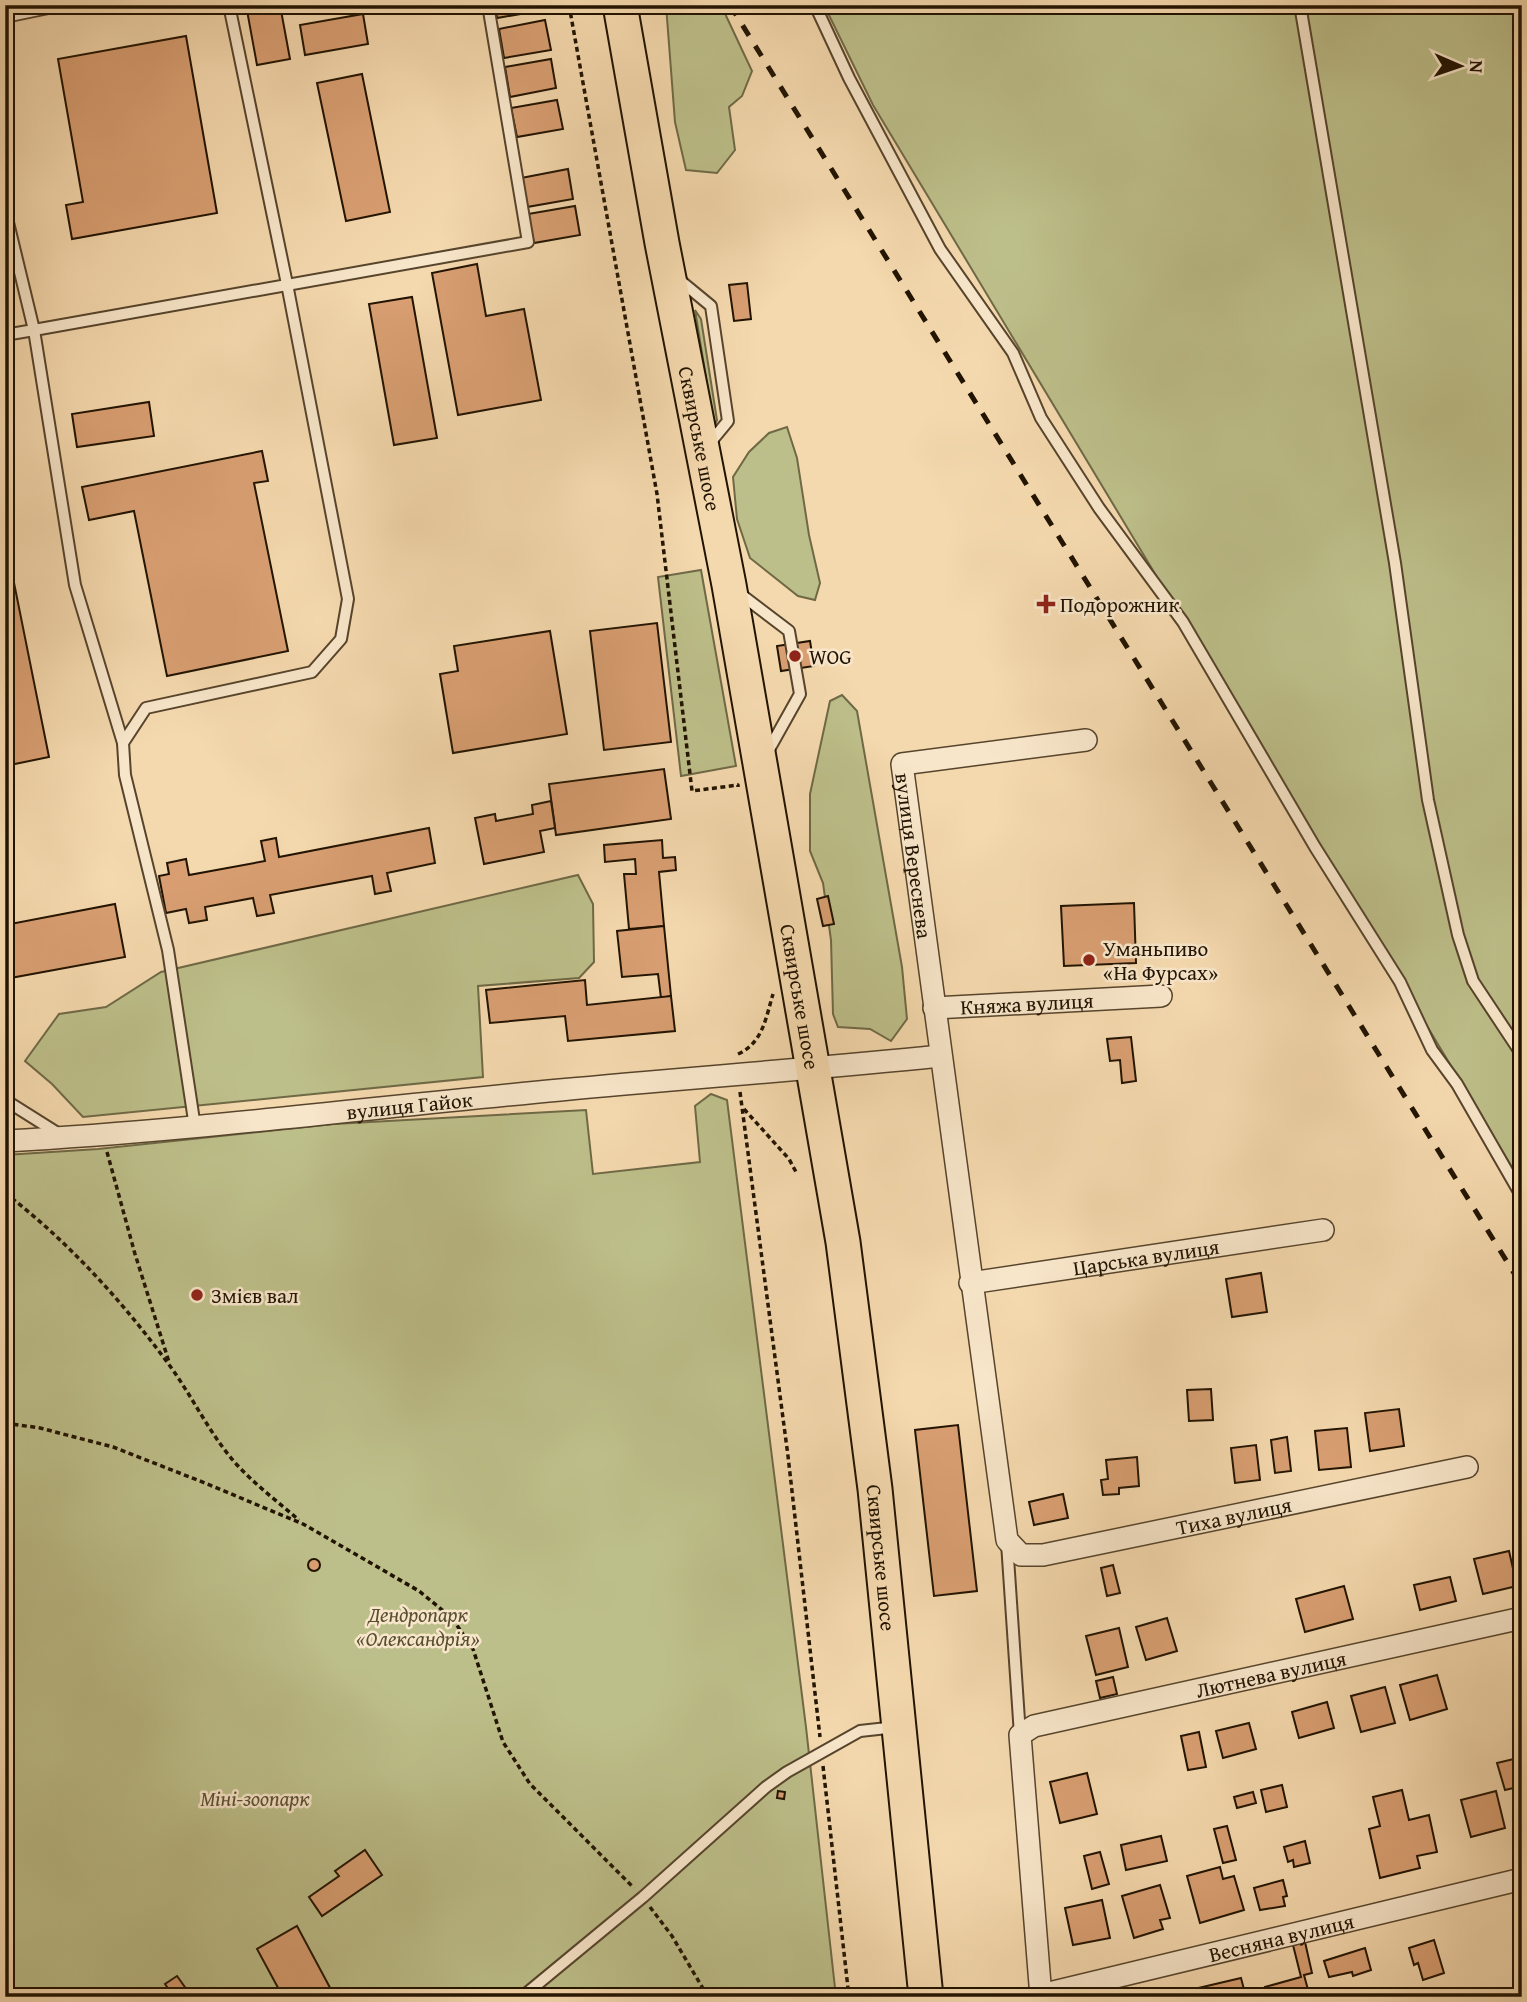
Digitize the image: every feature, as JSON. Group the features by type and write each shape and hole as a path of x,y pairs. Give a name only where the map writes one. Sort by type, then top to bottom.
{"main road":[{"name":"Сквирське шосе","path":"620,5 667,271 729,585 844,1256 875,1489 926,1997"}],"street":[{"name":"вулиця Вереснева","path":"934,1008 902,764 1086,740"},
{"name":"Княжа вулиця","path":"934,1008 1161,996"},
{"path":"934,1008 1006,1540"},
{"name":"вулиця Гайок","path":"5,1141 103,1136 560,1090 940,1056"},
{"name":"Царська вулиця","path":"970,1283 1323,1230"},
{"name":"Тиха вулиця","path":"1006,1540 1021,1555 1044,1555 1467,1467"},
{"name":"Лютнева вулиця","path":"1020,1735 1034,1726 1522,1618"},
{"path":"1020,1735 1041,1996"},
{"name":"Весняна вулиця","path":"1041,1996 1522,1880"}],"lane":[{"path":"5,16 63,5"},
{"path":"123,743 146,708 313,672 341,639 348,599 229,5"},
{"path":"5,335 528,242 488,5"},
{"path":"815,5 849,78 940,249 1013,353 1041,418 1099,508 1183,622 1315,847 1400,982 1432,1050 1463,1094 1522,1197"},
{"path":"1300,5 1395,562 1428,800 1458,935 1473,981 1522,1055"},
{"path":"5,210 34,330 75,585 123,743 125,775 168,950 195,1127"},
{"path":"729,585 789,631 792,644 800,694 760,768"},
{"path":"5,1100 65,1138"},
{"path":"1006,1540 1020,1735"},
{"path":"522,1997 643,1897 766,1787 787,1772 860,1731 899,1727"}],"path":[{"path":"569,5 657,494 692,791 738,785 741,799"},
{"path":"734,1056 747,1050 761,1034 776,986"},
{"path":"796,1172 789,1159 743,1107 788,1456 849,1997"},
{"path":"103,1136 135,1254 171,1368"},
{"path":"5,1193 67,1245 136,1322 238,1466 303,1524"},
{"path":"5,1423 40,1428 113,1447 303,1524 419,1591 452,1618 473,1649 503,1742 530,1784 643,1897 672,1936 708,1997"}],"green space":[{"path":"666,5 721,5 752,71 742,96 729,107 735,150 717,173 686,170 675,122"},
{"path":"824,5 1522,5 1522,1184 873,105"},
{"path":"695,310 701,319 717,420 714,427"},
{"path":"787,427 797,458 809,535 820,583 815,600 798,596 750,558 737,519 733,477 749,452 769,433"},
{"path":"701,570 736,766 681,776 658,577"},
{"path":"842,695 857,711 902,967 907,1019 891,1041 870,1029 838,1027 833,1014 831,940 823,883 810,851 810,794 830,701"},
{"path":"578,875 593,904 594,962 579,978 478,986 483,1077 83,1117 52,1084 25,1061 59,1014 106,1007 161,972"},
{"name":"Дендропарк «Олександрія»","path":"711,1094 727,1100 806,1727 836,1997 5,1997 5,1155 98,1149 334,1124 586,1110 593,1174 700,1162 695,1106"}],"building":[{"path":"246,5 280,5 290,59 257,65"},
{"path":"495,5 543,5 544,10 497,18"},
{"path":"363,14 368,44 305,55 300,25"},
{"path":"545,20 551,50 504,58 499,29"},
{"path":"186,36 217,213 72,239 66,205 83,202 58,59"},
{"path":"551,59 556,88 510,97 505,67"},
{"path":"362,74 390,212 346,221 317,83"},
{"path":"557,100 563,129 517,137 511,108"},
{"path":"568,169 573,199 527,207 521,178"},
{"path":"575,206 580,235 534,243 528,214"},
{"path":"477,264 486,316 524,309 541,400 458,415 432,273"},
{"path":"747,283 751,319 734,321 729,285"},
{"path":"412,297 437,438 394,445 369,304"},
{"path":"149,402 154,436 77,447 72,414"},
{"path":"262,451 268,481 254,483 288,651 167,676 134,511 89,520 82,487"},
{"path":"5,538 49,757 5,766"},
{"path":"657,623 671,742 604,750 590,631"},
{"path":"550,631 567,734 453,753 440,674 458,671 454,646"},
{"name":"WOG","path":"810,641 814,666 781,671 777,646"},
{"path":"664,769 671,819 556,835 549,784"},
{"path":"551,801 555,828 540,831 544,852 484,864 475,818 495,814 496,821 533,814 532,805"},
{"path":"429,828 435,863 387,873 391,891 375,894 372,876 270,895 274,913 257,916 253,898 205,907 207,920 189,923 186,909 166,913 159,876 169,874 167,863 186,859 189,875 265,861 261,841 276,838 279,857"},
{"path":"662,840 663,858 675,857 676,870 659,872 664,926 629,929 624,874 636,874 635,859 605,862 604,845"},
{"path":"828,896 834,924 823,926 817,899"},
{"path":"1134,903 1136,963 1064,966 1061,906"},
{"path":"115,904 125,957 5,979 5,925"},
{"path":"664,926 671,996 661,998 658,974 622,977 617,931"},
{"path":"585,980 587,1005 671,996 675,1031 568,1041 565,1016 490,1023 486,990"},
{"path":"1131,1037 1136,1081 1122,1083 1120,1060 1110,1061 1107,1039"},
{"path":"1261,1273 1267,1312 1232,1317 1226,1279"},
{"path":"1211,1389 1213,1420 1189,1421 1187,1390"},
{"path":"1399,1409 1404,1446 1370,1451 1365,1413"},
{"path":"958,1425 977,1591 934,1596 915,1430"},
{"path":"1347,1428 1351,1467 1319,1470 1315,1431"},
{"path":"1287,1437 1291,1471 1275,1473 1271,1440"},
{"path":"1256,1445 1260,1480 1235,1483 1231,1448"},
{"path":"1137,1457 1139,1486 1119,1488 1119,1494 1103,1495 1101,1480 1108,1479 1106,1460"},
{"path":"1063,1494 1068,1518 1034,1525 1029,1502"},
{"path":"1509,1551 1517,1586 1483,1594 1474,1559"},
{"path":"314,1559 320,1565 314,1571 308,1565"},
{"path":"1113,1565 1120,1593 1107,1596 1101,1568"},
{"path":"1450,1577 1456,1601 1420,1610 1414,1585"},
{"path":"1344,1586 1353,1619 1305,1632 1296,1599"},
{"path":"1167,1618 1177,1651 1146,1660 1136,1627"},
{"path":"1119,1628 1128,1667 1096,1675 1086,1636"},
{"path":"1437,1675 1447,1709 1410,1720 1400,1685"},
{"path":"1113,1677 1117,1694 1100,1698 1096,1681"},
{"path":"1385,1687 1395,1723 1361,1732 1351,1696"},
{"path":"1327,1702 1334,1728 1299,1738 1292,1712"},
{"path":"1249,1723 1256,1749 1223,1758 1216,1731"},
{"path":"1199,1732 1206,1767 1188,1770 1181,1736"},
{"path":"1522,1757 1522,1786 1505,1790 1497,1763"},
{"path":"1087,1773 1097,1814 1060,1823 1050,1782"},
{"path":"1282,1785 1287,1807 1266,1812 1261,1790"},
{"path":"1402,1790 1409,1820 1429,1815 1437,1852 1417,1856 1420,1868 1380,1878 1369,1829 1380,1826 1373,1797"},
{"path":"778,1791 785,1792 784,1799 777,1798"},
{"path":"1496,1791 1505,1828 1471,1837 1461,1800"},
{"path":"1253,1792 1256,1803 1237,1808 1234,1797"},
{"path":"1227,1826 1236,1860 1223,1863 1214,1829"},
{"path":"1161,1836 1167,1861 1126,1870 1121,1845"},
{"path":"1305,1841 1310,1863 1294,1867 1293,1860 1288,1862 1284,1847"},
{"path":"365,1850 382,1875 322,1916 309,1897 339,1876 335,1871"},
{"path":"1100,1852 1109,1884 1092,1889 1084,1856"},
{"path":"1220,1867 1223,1879 1234,1876 1244,1910 1200,1923 1187,1876"},
{"path":"1283,1880 1287,1896 1283,1897 1285,1906 1260,1910 1254,1888"},
{"path":"1160,1885 1170,1918 1160,1920 1163,1929 1134,1938 1122,1896"},
{"path":"1102,1900 1110,1938 1073,1945 1065,1908"},
{"path":"297,1926 335,1997 283,1997 257,1949"},
{"path":"1434,1940 1444,1973 1423,1980 1418,1963 1414,1965 1409,1948"},
{"path":"1305,1942 1312,1973 1304,1975 1310,1997 1268,1997 1265,1987 1301,1977 1293,1945"},
{"path":"1365,1948 1371,1970 1353,1976 1352,1972 1329,1977 1324,1961"},
{"path":"177,1976 192,1997 174,1997 165,1984"},
{"path":"1241,1978 1246,1997 1196,1997 1194,1989"}],"railway":[{"path":"730,5 1522,1286"}],"place":[{"name":"Подорожник","path":"1046,604"},
{"name":"WOG","path":"795,656"},
{"name":"Уманьпиво «На Фурсах»","path":"1089,960"},
{"name":"Змієв вал","path":"197,1295"}],"park label":[{"name":"Міні-зоопарк","path":"255,1798"}]}
